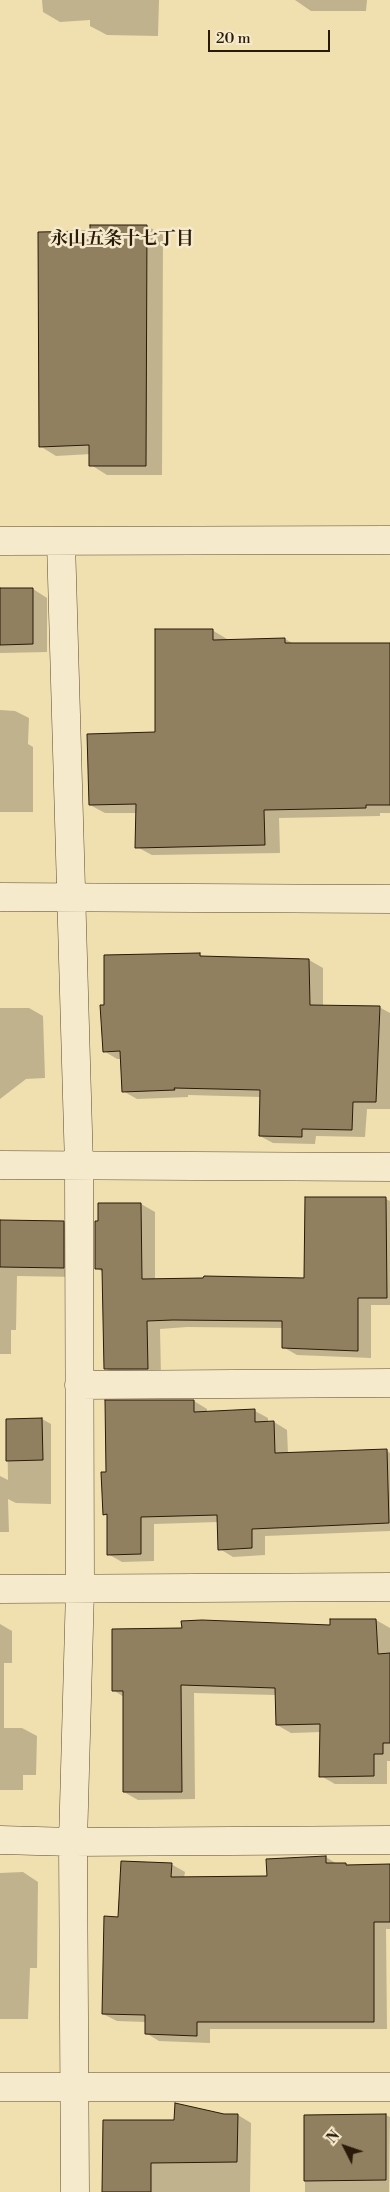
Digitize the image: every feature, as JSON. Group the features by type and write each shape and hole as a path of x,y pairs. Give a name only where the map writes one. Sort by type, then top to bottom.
{"street":[{"path":"0,541 390,540"},
{"path":"61,542 79,1166 80,1590 73,1842 76,2087 75,2192"},
{"path":"0,896 390,899"},
{"path":"0,1165 390,1167"},
{"path":"79,1385 390,1383"},
{"path":"0,1589 390,1587"},
{"path":"0,1840 73,1842 390,1840"},
{"path":"0,2087 390,2087"}],"building":[{"path":"90,225 147,225 146,466 89,466 89,445 39,447 38,232 90,231"},
{"path":"0,588 33,588 33,644 0,645"},
{"path":"155,629 213,629 213,640 285,638 285,643 390,643 390,805 366,805 366,808 264,810 265,845 135,848 136,804 89,805 87,734 155,732"},
{"path":"200,953 200,956 309,959 310,1005 380,1006 376,1102 353,1102 352,1130 302,1129 302,1137 259,1136 260,1090 174,1088 175,1090 122,1092 120,1051 103,1052 100,1005 104,1005 104,955"},
{"path":"305,1197 386,1197 387,1298 358,1298 358,1351 282,1348 282,1321 147,1321 148,1369 104,1369 102,1269 95,1269 95,1221 98,1221 98,1203 141,1203 142,1279 203,1278 204,1276 304,1278"},
{"path":"0,1220 64,1221 64,1268 0,1267"},
{"path":"105,1400 194,1400 194,1412 255,1409 255,1422 274,1421 275,1453 387,1449 389,1523 252,1529 252,1548 218,1550 217,1515 141,1517 141,1554 107,1555 107,1514 103,1515 101,1472 106,1472"},
{"path":"42,1418 43,1460 6,1461 6,1419"},
{"path":"330,1619 376,1619 378,1654 390,1653 390,1743 383,1743 383,1754 374,1754 374,1776 319,1777 320,1724 276,1725 275,1688 181,1685 182,1792 123,1792 123,1691 112,1691 112,1629 182,1628 181,1621 202,1620 330,1625"},
{"path":"326,1856 326,1863 346,1863 346,1865 390,1864 390,1922 374,1922 374,2022 197,2022 197,2036 145,2034 145,2015 102,2014 104,1916 118,1917 121,1861 172,1863 171,1877 267,1876 266,1859"},
{"path":"175,2103 224,2114 238,2114 237,2162 151,2163 151,2192 102,2192 103,2120 174,2120"},
{"path":"386,2114 386,2180 304,2181 304,2115"}],"district":[{"name":"永山五条十七丁目","path":"122,240"}]}
